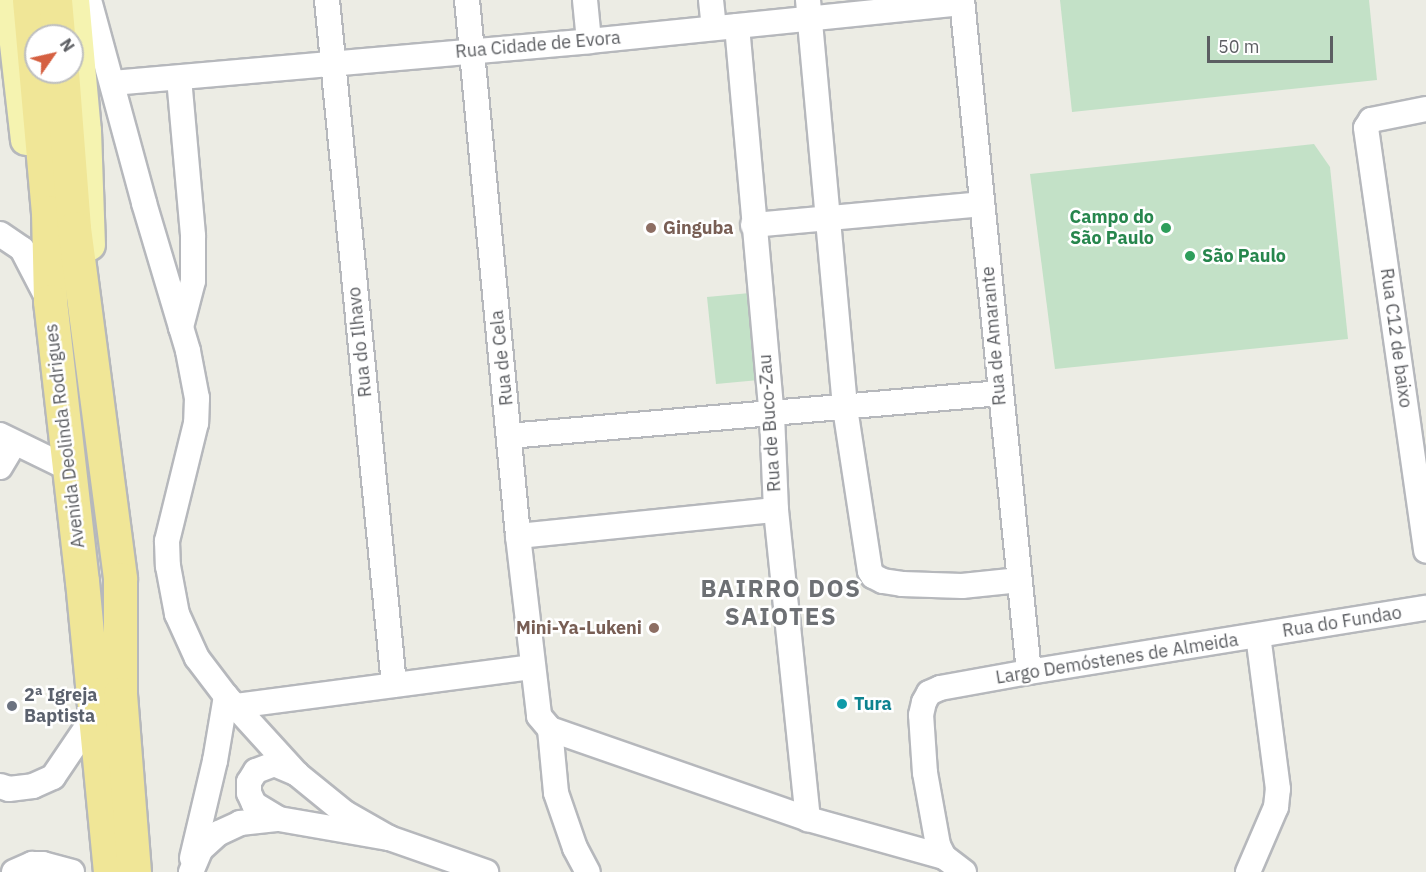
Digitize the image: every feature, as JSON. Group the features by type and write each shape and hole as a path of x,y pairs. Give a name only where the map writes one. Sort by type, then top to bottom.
{"highway":[{"name":"Avenida Deolinda Rodrigues","path":"29,0 48,212 50,301 110,872"},
{"path":"55,0 57,24"},
{"name":"Avenida Deolinda Rodrigues","path":"63,84 74,228 120,579 120,694 134,872"}],"main road":[{"path":"10,0 37,235 50,301"},
{"path":"74,0 86,131 90,241 83,302"}],"street":[{"path":"90,0 144,203 181,327 197,398 196,423 167,541 168,566 177,614 197,658 230,701 297,774 345,813 389,838"},
{"name":"Rua do Ilhavo","path":"327,0 394,685"},
{"name":"Rua de Cela","path":"467,0 532,667 545,722 556,793 575,848 588,872"},
{"path":"585,0 589,41"},
{"name":"Rua de Buco-Zau","path":"711,0 726,26 753,225 772,414 776,510 808,819"},
{"name":"Rua Cidade de Evora","path":"113,83 589,41 726,26 809,9 962,1"},
{"name":"Rua de Amarante","path":"962,1 999,393 1029,672"},
{"path":"809,9 826,218 845,408 867,562 873,576 883,581 914,585 962,586 1020,580"},
{"path":"179,78 193,236 193,281 181,327"},
{"name":"Rua C12 de baixo","path":"1426,109 1371,120 1367,124 1426,551"},
{"path":"753,225 982,204"},
{"path":"0,234 22,249 50,301"},
{"path":"509,436 999,393"},
{"path":"0,467 7,440 68,468"},
{"path":"518,536 776,510"},
{"name":"Rua do Fundao","path":"1258,636 1426,608"},
{"name":"Largo Demóstenes de Almeida","path":"944,857 938,845 925,773 921,715 929,693 940,688 1029,672 1258,636 1278,789 1276,807 1248,872"},
{"path":"230,701 394,685 532,667"},
{"path":"191,872 193,849 230,701"},
{"path":"0,786 9,789 33,786 52,777 95,715"},
{"path":"545,722 808,819 944,857 964,872"},
{"path":"279,819 254,804 250,799 249,783 256,771 274,764 297,774"},
{"path":"191,872 201,849 219,832 240,823 279,819 389,838 486,872"},
{"path":"14,872 32,864 43,864 72,872"}],"green space":[{"path":"1060,0 1369,0 1377,80 1072,112"},
{"name":"São Paulo","path":"1314,144 1330,167 1348,339 1055,369 1030,174"},
{"path":"750,293 759,380 716,384 707,297"}],"place":[{"name":"Ginguba","path":"651,228"},
{"name":"Campo do São Paulo","path":"1166,228"},
{"name":"São Paulo","path":"1190,256"},
{"name":"Mini-Ya-Lukeni","path":"654,628"},
{"name":"Tura","path":"842,704"},
{"name":"2ª Igreja Baptista","path":"12,706"}],"district":[{"name":"BAIRRO DOS SAIOTES","path":"781,603"}]}
